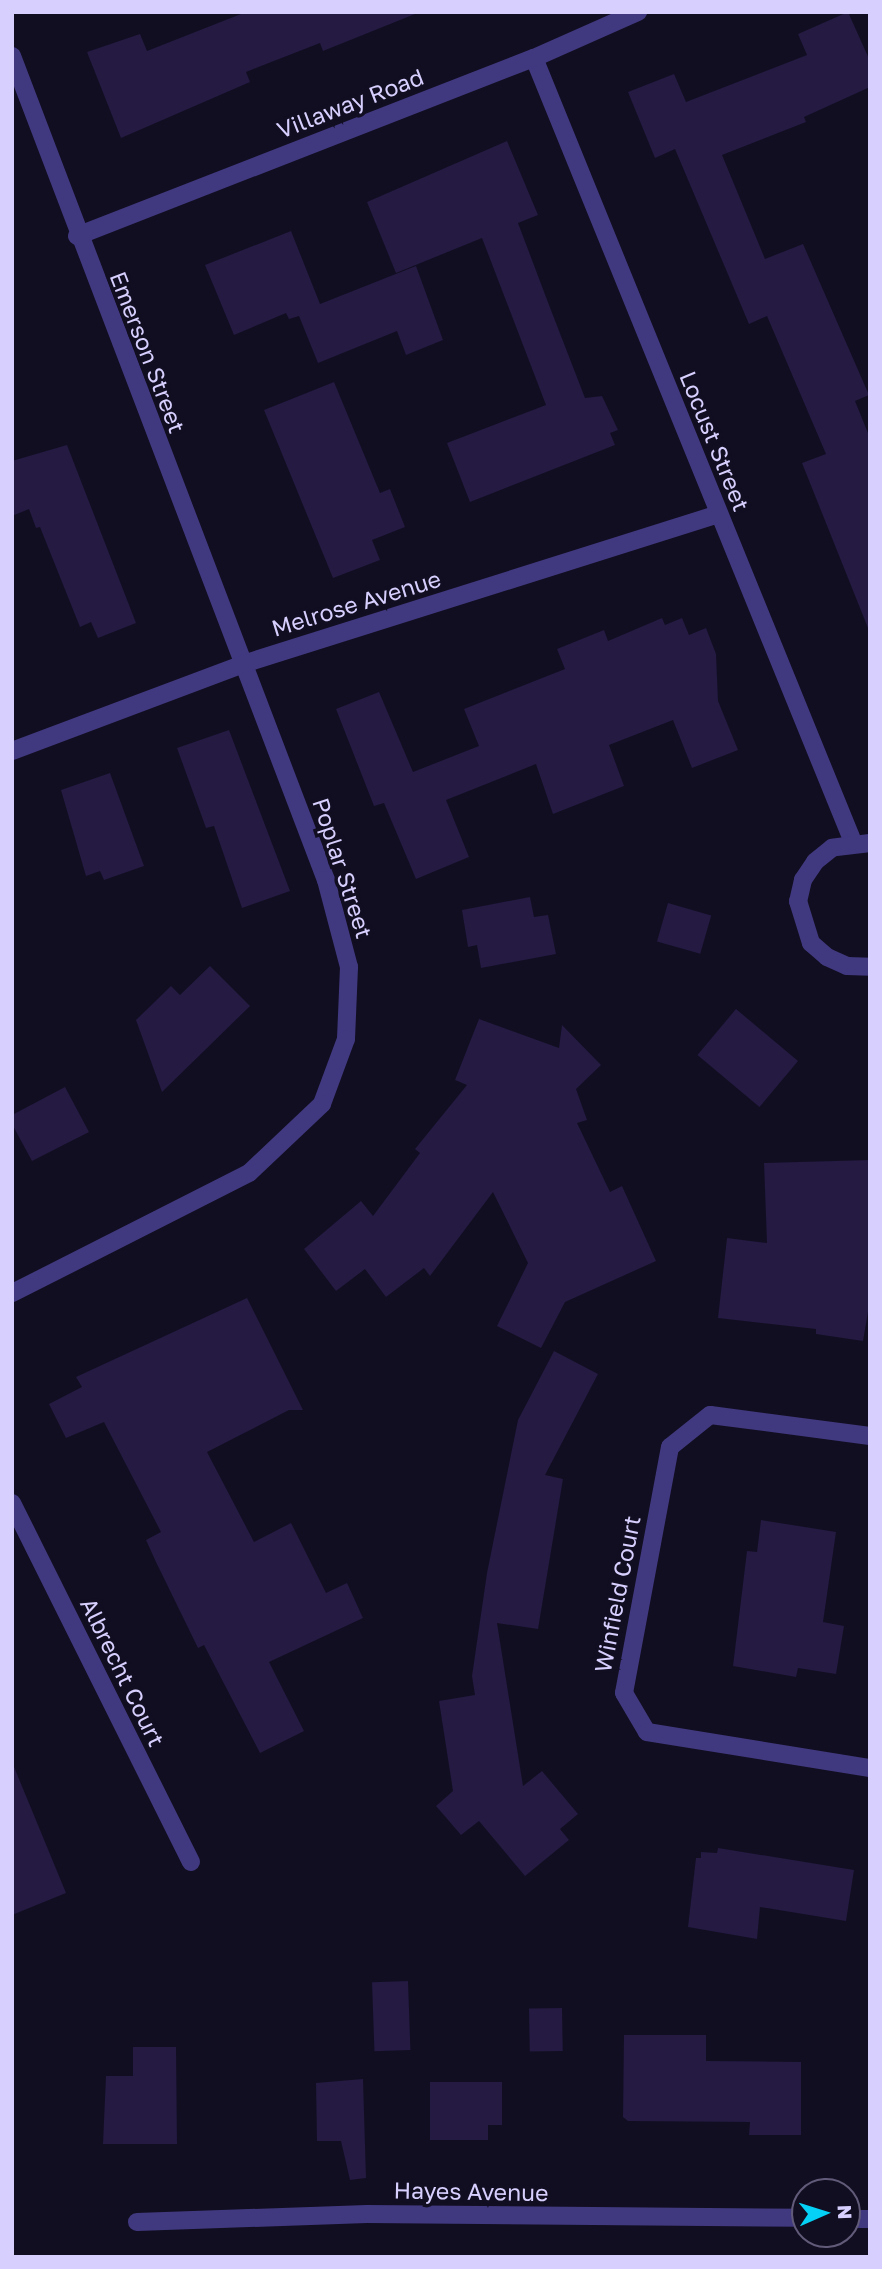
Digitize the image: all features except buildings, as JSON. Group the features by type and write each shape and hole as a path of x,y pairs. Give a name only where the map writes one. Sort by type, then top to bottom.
{"street":[{"name":"Villaway Road","path":"77,236 534,58 638,12"},
{"name":"Emerson Street","path":"12,56 77,236 243,664"},
{"name":"Locust Street","path":"534,58 719,514 861,843 832,848 815,862 803,880 798,901 811,943 827,957 848,966 870,967"},
{"name":"Melrose Avenue","path":"12,751 243,664 719,514"},
{"name":"Poplar Street","path":"12,1293 249,1173 322,1104 346,1039 349,967 326,880 243,664"},
{"name":"Winfield Court","path":"870,1436 710,1415 670,1447 624,1693 646,1732 870,1769"},
{"name":"Albrecht Court","path":"12,1503 191,1862"},
{"name":"Hayes Avenue","path":"137,2222 367,2214 791,2218"}]}
